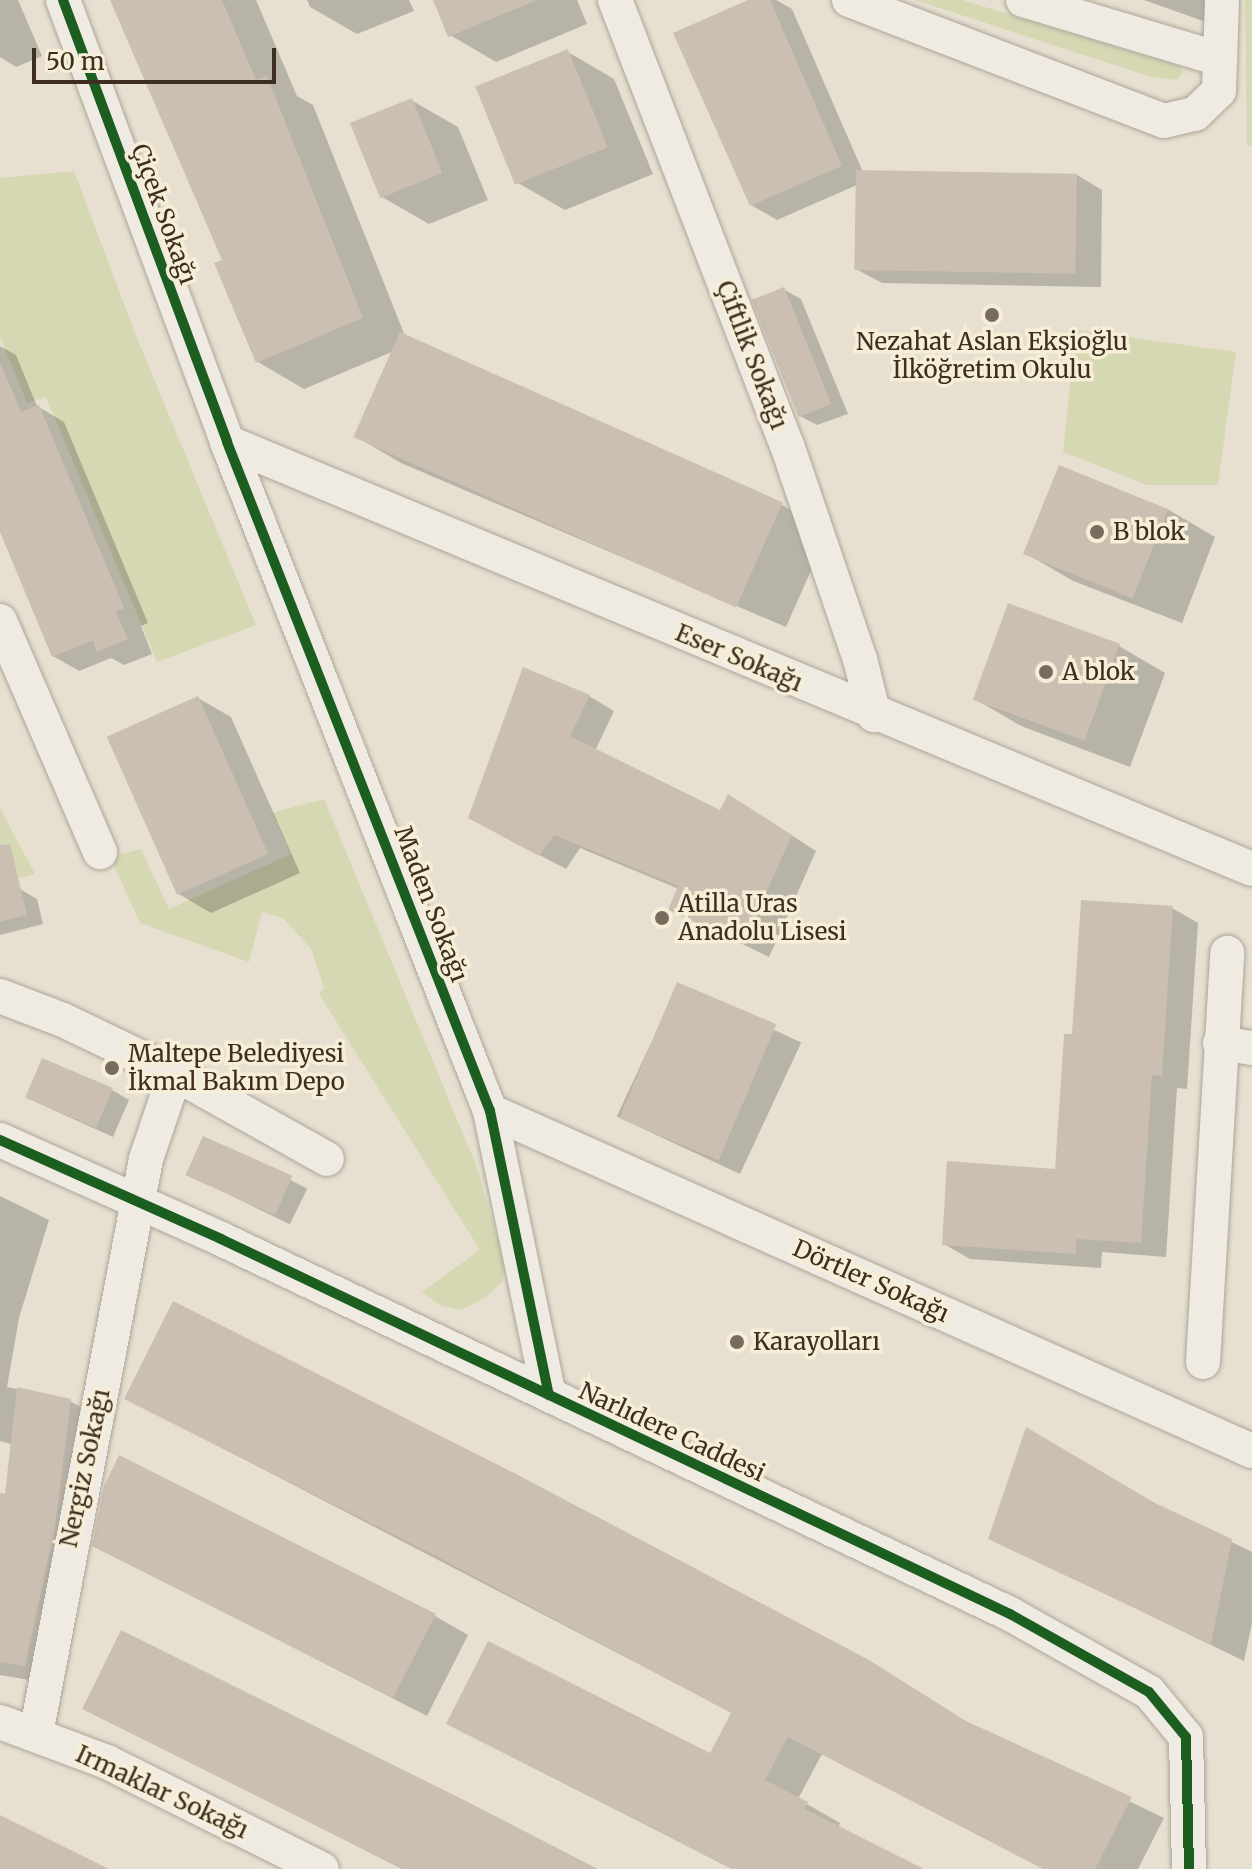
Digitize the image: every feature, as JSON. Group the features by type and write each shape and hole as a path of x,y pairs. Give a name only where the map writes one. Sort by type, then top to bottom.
{"street":[{"name":"Çiçek Sokağı","path":"63,0 227,442"},
{"name":"Çiftlik Sokağı","path":"615,0 787,445 860,659 874,715"},
{"path":"849,0 1164,121 1195,114 1219,91 1222,0"},
{"path":"1023,0 1220,59"},
{"name":"Eser Sokağı","path":"227,442 874,715 1252,869"},
{"name":"Maden Sokağı","path":"227,442 490,1111 549,1395"},
{"path":"0,621 100,852"},
{"path":"1203,1362 1236,1046 1227,953"},
{"path":"0,996 175,1074 327,1159"},
{"name":"Nergiz Sokağı","path":"36,1734 146,1159 175,1074"},
{"name":"Dörtler Sokağı","path":"490,1111 1252,1451"},
{"name":"Narlıdere Caddesi","path":"0,1140 139,1202 1010,1614 1149,1692 1186,1737 1189,1869"},
{"name":"Irmaklar Sokağı","path":"0,1722 107,1762 322,1869"}],"green space":[{"path":"915,0 962,0 1180,66 1183,73 1177,80 1151,77"},
{"path":"1245,0 1252,0 1252,145 1247,145"},
{"path":"74,171 135,333 256,625 157,662 46,397 27,403 0,337 0,178"},
{"path":"1076,330 1236,352 1218,485 1147,485 1063,452"},
{"path":"324,799 476,1165 504,1260 503,1281 486,1297 461,1310 439,1305 422,1292 480,1250 319,994 324,988 311,949 284,919 262,912 249,962 140,923 110,857 141,849 169,909 291,854 272,813"},
{"path":"0,808 35,874 0,883"}],"building":[{"path":"110,0 222,0 256,80 267,76 363,318 256,363 214,263 222,260"},
{"path":"433,0 535,0 535,1 448,37"},
{"path":"748,0 770,0 842,166 750,206 673,33"},
{"path":"568,49 608,147 515,185 475,86"},
{"path":"412,98 442,173 380,198 350,123"},
{"path":"856,170 1077,174 1075,274 854,270"},
{"path":"784,287 831,404 799,417 752,300"},
{"path":"400,332 783,502 736,607 353,437"},
{"path":"0,362 21,412 39,405 124,608 116,612 128,639 97,652 93,640 52,657 0,532"},
{"name":"B blok","path":"1059,465 1168,509 1132,598 1023,554"},
{"name":"A blok","path":"1008,603 1120,644 1085,740 973,700"},
{"path":"523,667 590,695 570,736 720,810 728,794 792,835 743,944 668,910 678,886 554,835 539,856 468,818"},
{"path":"198,696 268,854 177,895 107,737"},
{"path":"10,844 27,915 0,922 0,845"},
{"path":"1081,900 1173,906 1162,1076 1152,1075 1141,1243 1076,1239 1076,1254 942,1245 947,1161 1055,1169 1064,1034 1072,1034"},
{"path":"677,982 776,1024 719,1160 619,1118"},
{"path":"42,1058 113,1088 96,1128 25,1098"},
{"path":"203,1136 293,1176 275,1215 186,1175"},
{"path":"173,1301 516,1474 869,1660 966,1721 1132,1797 1095,1869 1043,1869 788,1737 765,1780 808,1802 805,1809 924,1869 733,1869 446,1724 488,1641 710,1753 731,1713 436,1556 124,1399"},
{"path":"17,1387 71,1399 55,1528 25,1666 0,1662 0,1493 5,1494"},
{"path":"1026,1427 1155,1503 1232,1539 1211,1644 988,1539"},
{"path":"119,1455 436,1614 393,1698 92,1546 104,1486"},
{"path":"121,1630 598,1869 403,1869 82,1709"},
{"path":"0,1815 109,1869 0,1869"}],"cycle path":[{"path":"63,0 227,442 490,1111 549,1395"},
{"path":"0,1140 221,1239 1010,1614 1149,1692 1186,1737 1189,1869"}],"place":[{"name":"Nezahat Aslan Ekşioğlu İlköğretim Okulu","path":"992,315"},
{"name":"B blok","path":"1097,532"},
{"name":"A blok","path":"1046,672"},
{"name":"Atilla Uras Anadolu Lisesi","path":"662,918"},
{"name":"Maltepe Belediyesi İkmal Bakım Depo","path":"112,1068"},
{"name":"Karayolları","path":"737,1342"}]}
